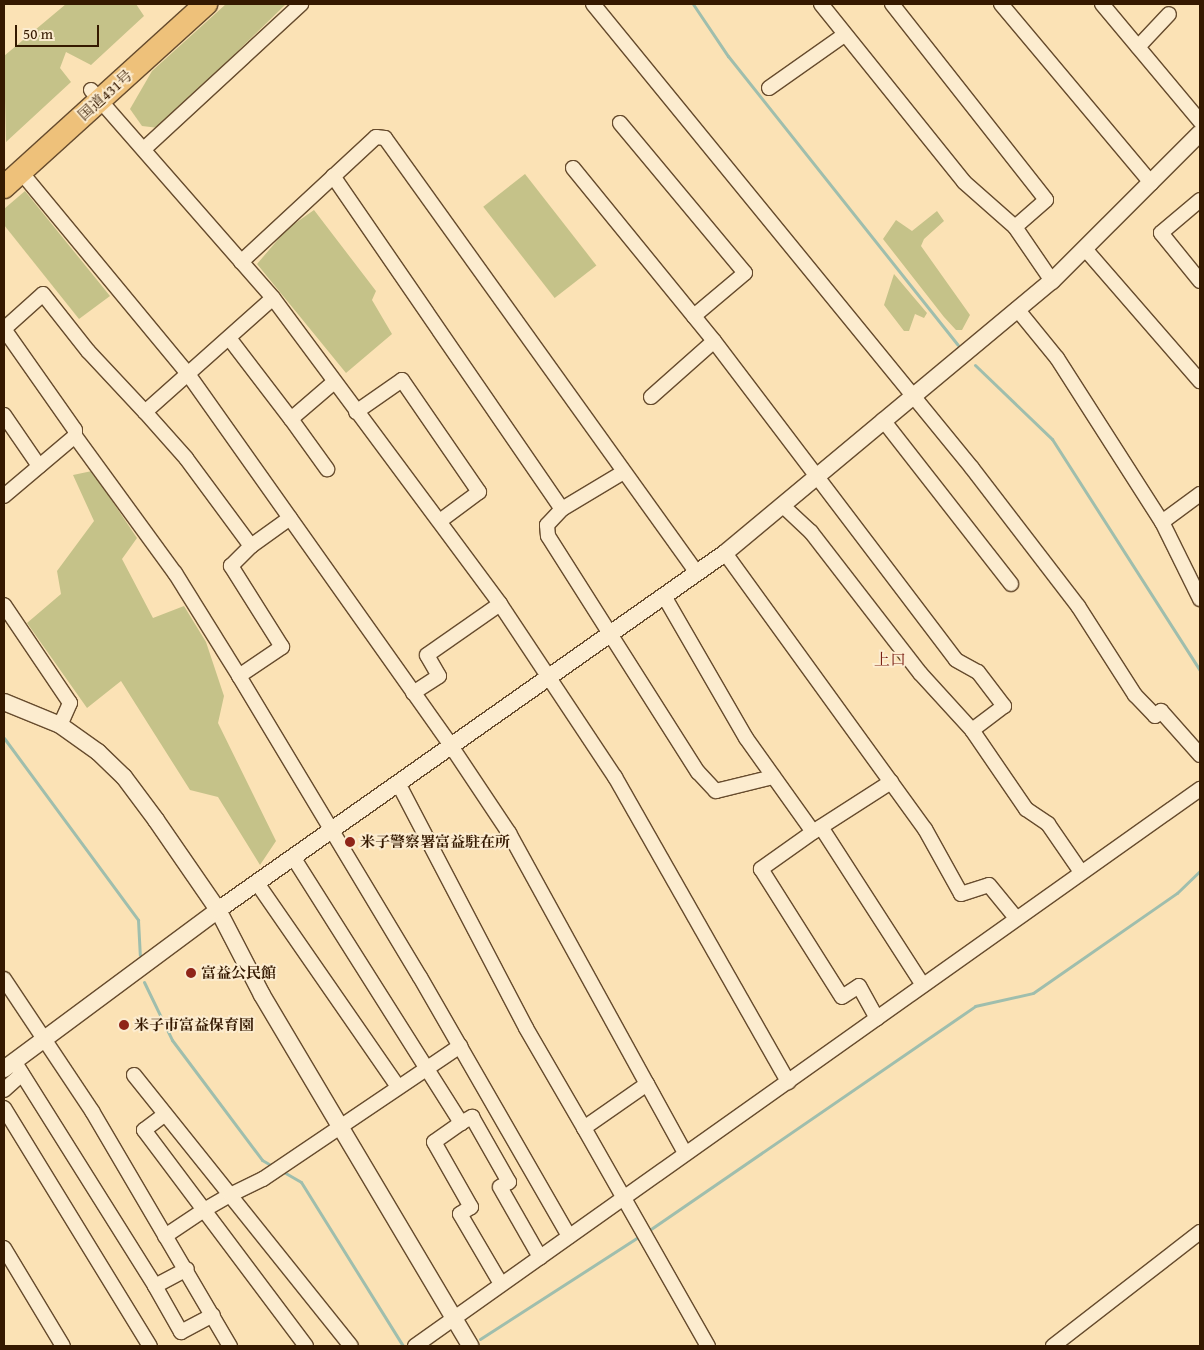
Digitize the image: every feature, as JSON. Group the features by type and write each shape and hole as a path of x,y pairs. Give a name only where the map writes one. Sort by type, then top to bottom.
{"highway":[{"name":"国道431号","path":"96,95 187,4"},
{"name":"国道431号","path":"4,187 12,170 96,95 206,4"}],"street":[{"path":"144,149 301,4"},
{"path":"593,4 911,397 972,468 1078,606 1135,695 1155,716 1161,711 1200,755"},
{"path":"821,4 964,182 1015,227 1052,281"},
{"path":"892,4 1046,200 1015,227"},
{"path":"1001,4 1151,183"},
{"path":"1102,4 1200,121"},
{"path":"1138,47 1169,14"},
{"path":"768,88 844,35"},
{"path":"96,95 273,298 500,604 550,676 615,777 788,1082"},
{"path":"620,123 745,273 694,316"},
{"path":"4,1090 13,1068 43,1040 218,910 725,553 1052,281 1086,250 1200,133"},
{"path":"242,262 376,137 385,138 622,473 697,573"},
{"path":"573,168 714,341 956,660 978,672 1004,706 972,730"},
{"path":"12,170 188,374 451,746 509,833 685,1153"},
{"path":"333,176 562,509"},
{"path":"1200,200 1161,233 1200,281"},
{"path":"1086,250 1200,381"},
{"path":"251,546 186,458 88,351 43,294 4,329 75,430 75,436 175,573 239,676 460,1046 569,1236"},
{"path":"145,412 273,298"},
{"path":"1017,310 1057,358 1162,522 1200,599"},
{"path":"229,338 327,469"},
{"path":"651,397 714,341"},
{"path":"356,412 402,380 479,492 440,521"},
{"path":"291,419 334,382"},
{"path":"4,415 39,466"},
{"path":"883,420 1011,584"},
{"path":"4,496 75,436"},
{"path":"622,473 562,509 547,525 548,536 612,632 626,662 698,772 716,791 772,777"},
{"path":"1162,522 1200,494"},
{"path":"782,505 810,532 920,673 972,730 1026,809 1048,824 1082,872"},
{"path":"239,676 282,647 231,566 251,546 290,518"},
{"path":"725,553 925,829 962,894 990,884 1016,918"},
{"path":"664,596 693,642 718,692 772,777 817,829 923,985"},
{"path":"413,693 439,676 427,655 500,604"},
{"path":"4,605 70,704 60,726"},
{"path":"4,702 60,726 124,777 218,910 262,995 342,1127 470,1346"},
{"path":"877,1018 858,986 842,997 761,869 817,829 891,782"},
{"path":"398,783 526,1028 708,1346"},
{"path":"416,1346 540,1256 1200,789"},
{"path":"293,857 429,1067 462,1123"},
{"path":"257,883 398,1087"},
{"path":"4,979 92,1111 165,1236 187,1269 230,1346"},
{"path":"165,1236 204,1210 277,1168 342,1127 460,1046"},
{"path":"13,1068 155,1286 181,1332 213,1315"},
{"path":"134,1075 164,1115 351,1346"},
{"path":"584,1128 647,1084"},
{"path":"4,1108 150,1346"},
{"path":"164,1115 144,1130 306,1346"},
{"path":"502,1284 460,1214 471,1206 434,1142 472,1117 509,1182 500,1187 540,1256"},
{"path":"1052,1346 1200,1232"},
{"path":"4,1248 63,1346"},
{"path":"155,1286 187,1269"}],"shaded area":[{"path":"66,4 136,4 144,16 91,65 66,52 60,68 71,82 6,142 4,56"},
{"path":"226,4 286,4 159,128 142,126 130,109 152,71"},
{"path":"525,174 596,265 555,298 483,207"},
{"path":"25,191 110,296 79,319 4,225 4,209"},
{"path":"314,210 376,291 372,300 392,334 346,373 257,264 287,229"},
{"path":"937,211 944,221 924,239 921,246 970,315 962,330 956,330 944,317 883,239 896,220 912,231"},
{"path":"894,274 927,313 924,318 915,314 909,331 904,331 884,305"},
{"path":"92,471 137,538 122,559 153,618 184,606 206,642 224,696 218,723 276,841 260,865 218,797 190,790 121,681 87,708 27,623 61,594 57,571 94,521 73,475"}],"waterway":[{"path":"693,4 728,56 958,345"},
{"path":"975,365 1052,439 1200,670"},
{"path":"4,738 138,920 140,955"},
{"path":"648,1231 975,1006 1033,993 1177,893 1200,871"},
{"path":"144,982 172,1040 262,1160 274,1167"},
{"path":"282,1171 301,1182 403,1346"},
{"path":"480,1339 640,1236"}],"place":[{"name":"米子警察署富益駐在所","path":"350,842"},
{"name":"富益公民館","path":"191,973"},
{"name":"米子市富益保育園","path":"124,1025"}],"district":[{"name":"上口","path":"890,659"}]}
